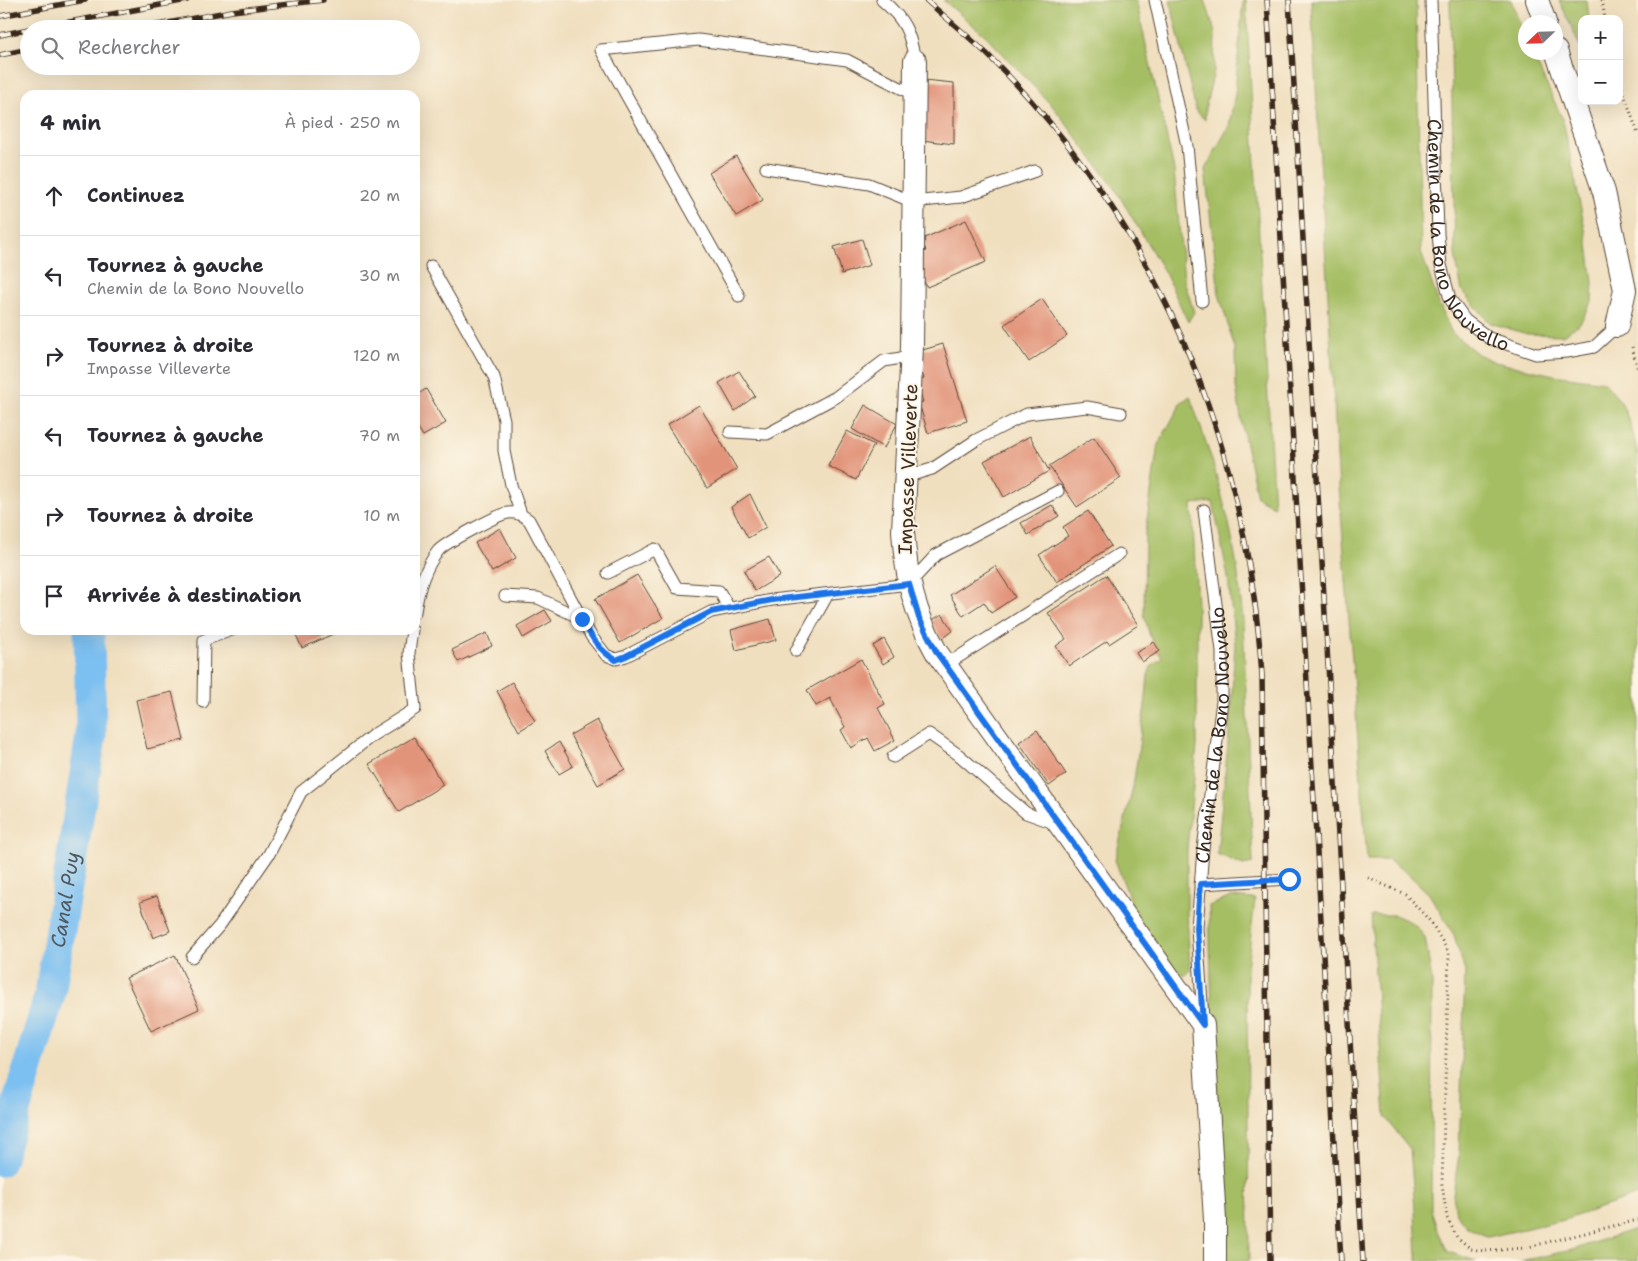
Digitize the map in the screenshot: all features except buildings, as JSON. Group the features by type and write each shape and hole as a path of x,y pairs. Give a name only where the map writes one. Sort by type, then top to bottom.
{"street":[{"path":"1537,0 1542,15"},
{"path":"1559,60 1606,201 1625,290 1617,326"},
{"name":"Impasse Villeverte","path":"915,61 912,356 903,531 909,584 919,618 927,636 946,665 1203,1025"},
{"name":"Chemin de la Bono Nouvello","path":"1203,1025 1215,1261"}],"lane":[{"path":"882,0 896,12 910,37 915,61"},
{"path":"1156,0 1187,146 1202,301"},
{"name":"Chemin de la Bono Nouvello","path":"1431,0 1438,234 1441,265 1450,300 1466,320 1489,338 1536,354 1567,352 1594,347 1617,326"},
{"path":"739,296 601,50 698,40 847,60 914,95"},
{"path":"766,168 869,184 913,202 961,197 1035,170"},
{"path":"431,266 494,378 504,420 504,451 511,485 521,514"},
{"path":"730,432 767,434 836,397 884,361 912,356"},
{"path":"905,477 932,469 976,440 1027,414 1088,407 1121,413"},
{"path":"420,571 440,549 499,516 506,513 521,514 529,520 591,636 606,654 616,660 711,612 772,600 909,584 936,555 1058,491"},
{"name":"Chemin de la Bono Nouvello","path":"1203,1025 1197,928 1203,849 1222,701 1222,651 1204,510"},
{"path":"608,573 655,548 677,588 719,591 729,608"},
{"path":"946,665 1119,554"},
{"path":"796,651 828,594"},
{"path":"505,596 538,598 582,619"},
{"path":"202,702 204,640 218,635"},
{"path":"192,957 220,924 269,854 301,792 373,735 415,709 409,653 411,635"},
{"path":"893,757 930,734 959,755 1026,813 1061,826"},
{"path":"1200,884 1289,879"}],"path":[{"path":"1602,0 1604,15"},
{"path":"1623,91 1638,134"},
{"path":"1368,878 1405,894 1431,922 1449,953 1442,1184 1447,1218 1457,1238 1471,1249 1485,1251 1524,1248 1638,1220"}],"green space":[{"path":"943,0 1136,0 1174,170 1184,280 1194,312 1188,322 1165,273 1114,187 1055,109 986,36"},
{"path":"1170,0 1205,0 1215,32 1214,71 1205,109 1205,120 1196,111"},
{"path":"1243,0 1246,0 1274,507 1257,497 1243,430 1236,387 1235,349 1219,294 1205,169 1229,126 1235,94"},
{"path":"1311,0 1416,0 1421,252 1439,304 1452,333 1478,354 1495,362 1554,375 1604,382 1621,402 1631,426 1638,454 1638,1195 1564,1220 1488,1237 1467,1227 1456,1214 1453,1195 1459,1154 1465,971 1454,935 1429,894 1407,873 1388,860 1367,860 1338,473"},
{"path":"1450,0 1511,0 1518,18 1518,60 1535,60 1563,120 1588,244 1593,282 1592,302 1580,323 1564,335 1527,334 1490,323 1462,291 1455,255"},
{"path":"1559,0 1587,0 1589,15 1578,15 1578,42"},
{"path":"1190,396 1212,460 1229,523 1237,566 1243,620 1253,863 1243,865 1217,854 1230,723 1235,644 1228,577 1213,502 1192,504 1197,606 1197,746 1187,849 1187,912 1190,971 1185,976 1176,970 1137,919 1115,860 1133,787 1148,675 1151,667 1162,658 1150,636 1144,615 1145,533 1158,445 1179,404"},
{"path":"1231,897 1255,899 1247,968 1249,1261 1219,1261 1209,906"},
{"path":"1371,915 1395,915 1413,923 1425,937 1432,981 1431,1209 1437,1229 1448,1252 1476,1261 1417,1261 1410,1149 1385,1117"},
{"path":"1638,1228 1638,1261 1520,1261 1572,1250"}],"waterway":[{"name":"Canal Puy","path":"0,1161 50,994 91,736 89,635"}],"railway":[{"path":"0,16 85,0"},
{"path":"80,20 187,0"},
{"path":"184,20 232,11 323,0"},
{"path":"926,0 987,54 1047,119 1099,189 1144,262 1182,339 1213,419 1236,502 1253,587 1262,675 1270,1261"},
{"path":"1267,0 1341,1261"},
{"path":"1289,0 1363,1261"},
{"path":"0,35 20,31"},
{"path":"0,55 20,51"}],"route":[{"path":"582,619 591,636 606,654 616,660 711,612 772,600 909,584 919,618 937,653 1203,1025 1197,928 1200,884 1289,879"}]}
